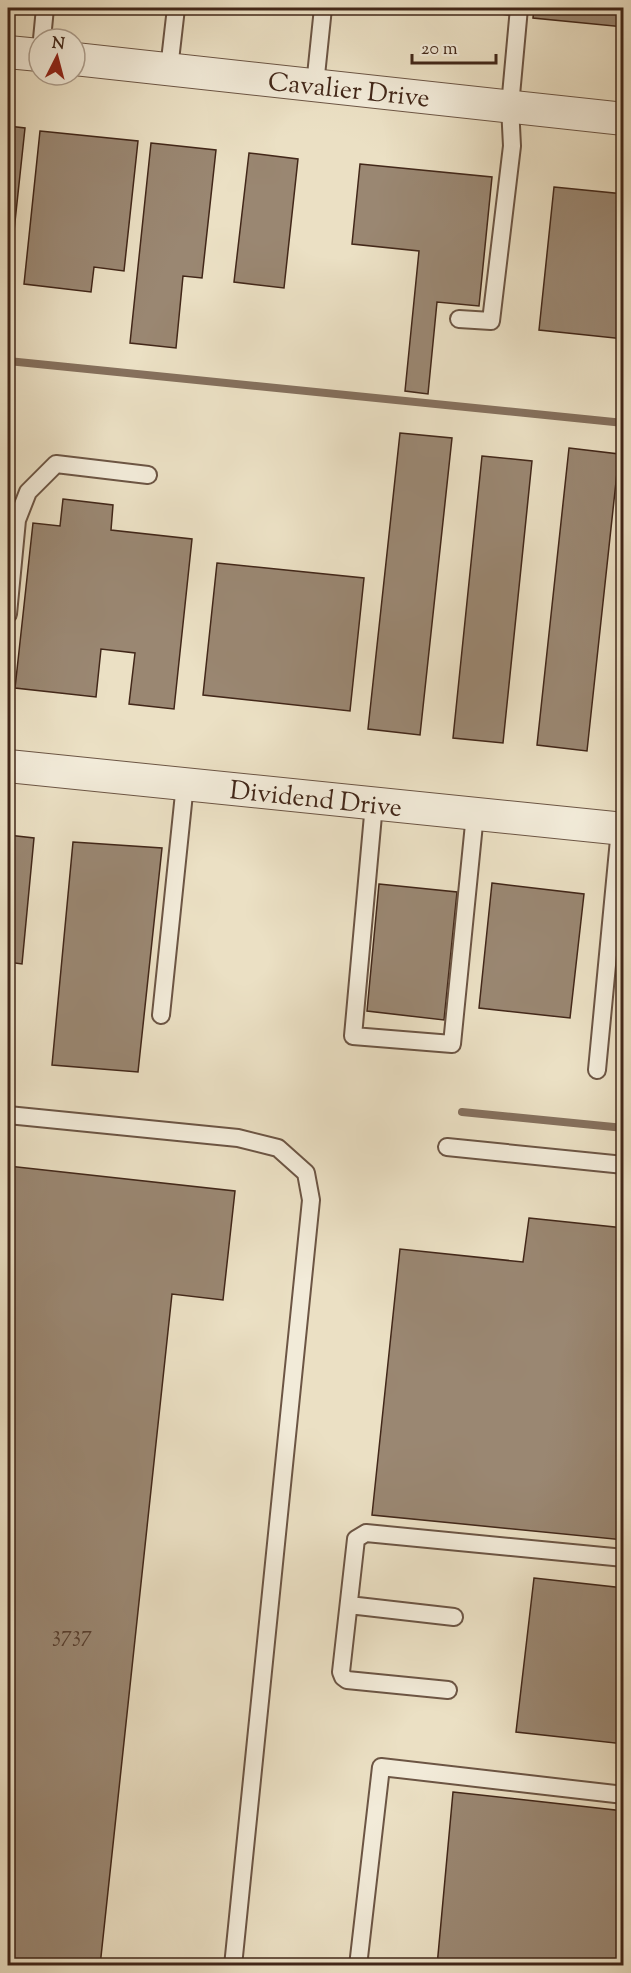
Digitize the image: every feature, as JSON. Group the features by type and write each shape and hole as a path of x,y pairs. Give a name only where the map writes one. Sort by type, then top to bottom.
{"street":[{"path":"8,52 27,54"},
{"name":"Cavalier Drive","path":"87,60 624,119"},
{"name":"Dividend Drive","path":"8,766 622,829"}],"lane":[{"path":"43,27 45,8"},
{"path":"169,69 176,8"},
{"path":"315,85 323,8"},
{"path":"459,320 490,321 512,146 510,106 519,8"},
{"path":"8,614 17,520 28,492 56,464 148,475"},
{"path":"162,1015 185,784"},
{"path":"374,804 353,1036 452,1044 475,814"},
{"path":"597,1070 622,829"},
{"path":"8,1115 238,1138 278,1148 306,1173 311,1200 233,1965"},
{"path":"447,1147 624,1165"},
{"path":"448,1690 347,1680 343,1677 341,1672 356,1539 366,1533 624,1558"},
{"path":"349,1605 454,1617"},
{"path":"358,1965 381,1767 624,1795"}],"building":[{"path":"444,8 510,8 509,15"},
{"path":"534,8 624,8 624,27 533,18"},
{"path":"8,126 25,128 11,259 8,259"},
{"path":"40,131 138,141 124,271 94,267 91,292 24,284"},
{"path":"151,143 216,150 202,278 183,276 176,348 130,343"},
{"path":"249,153 298,159 284,288 234,282"},
{"path":"360,164 492,177 479,306 437,302 428,394 405,391 419,251 352,244"},
{"path":"554,187 624,194 624,339 539,330"},
{"path":"400,433 452,438 420,735 368,729"},
{"path":"569,448 619,454 587,751 537,745"},
{"path":"482,456 532,461 503,743 453,738"},
{"path":"63,499 113,505 111,530 192,539 174,709 129,704 135,653 101,649 96,697 15,688 33,523 60,526"},
{"path":"217,563 364,578 350,711 203,695"},
{"path":"624,706 624,753 619,752"},
{"path":"8,835 34,838 22,964 8,962"},
{"path":"73,842 162,848 138,1072 52,1065"},
{"path":"492,883 584,894 570,1018 479,1008"},
{"path":"379,884 457,892 444,1020 367,1011"},
{"path":"8,1166 235,1191 223,1300 172,1294 100,1966 8,1966"},
{"path":"529,1218 624,1228 624,1540 372,1515 400,1249 523,1262"},
{"path":"534,1578 624,1588 624,1744 516,1732"},
{"path":"453,1792 624,1811 624,1966 437,1966"}],"waterway":[{"path":"8,361 624,423"},
{"path":"462,1112 624,1128"}]}
